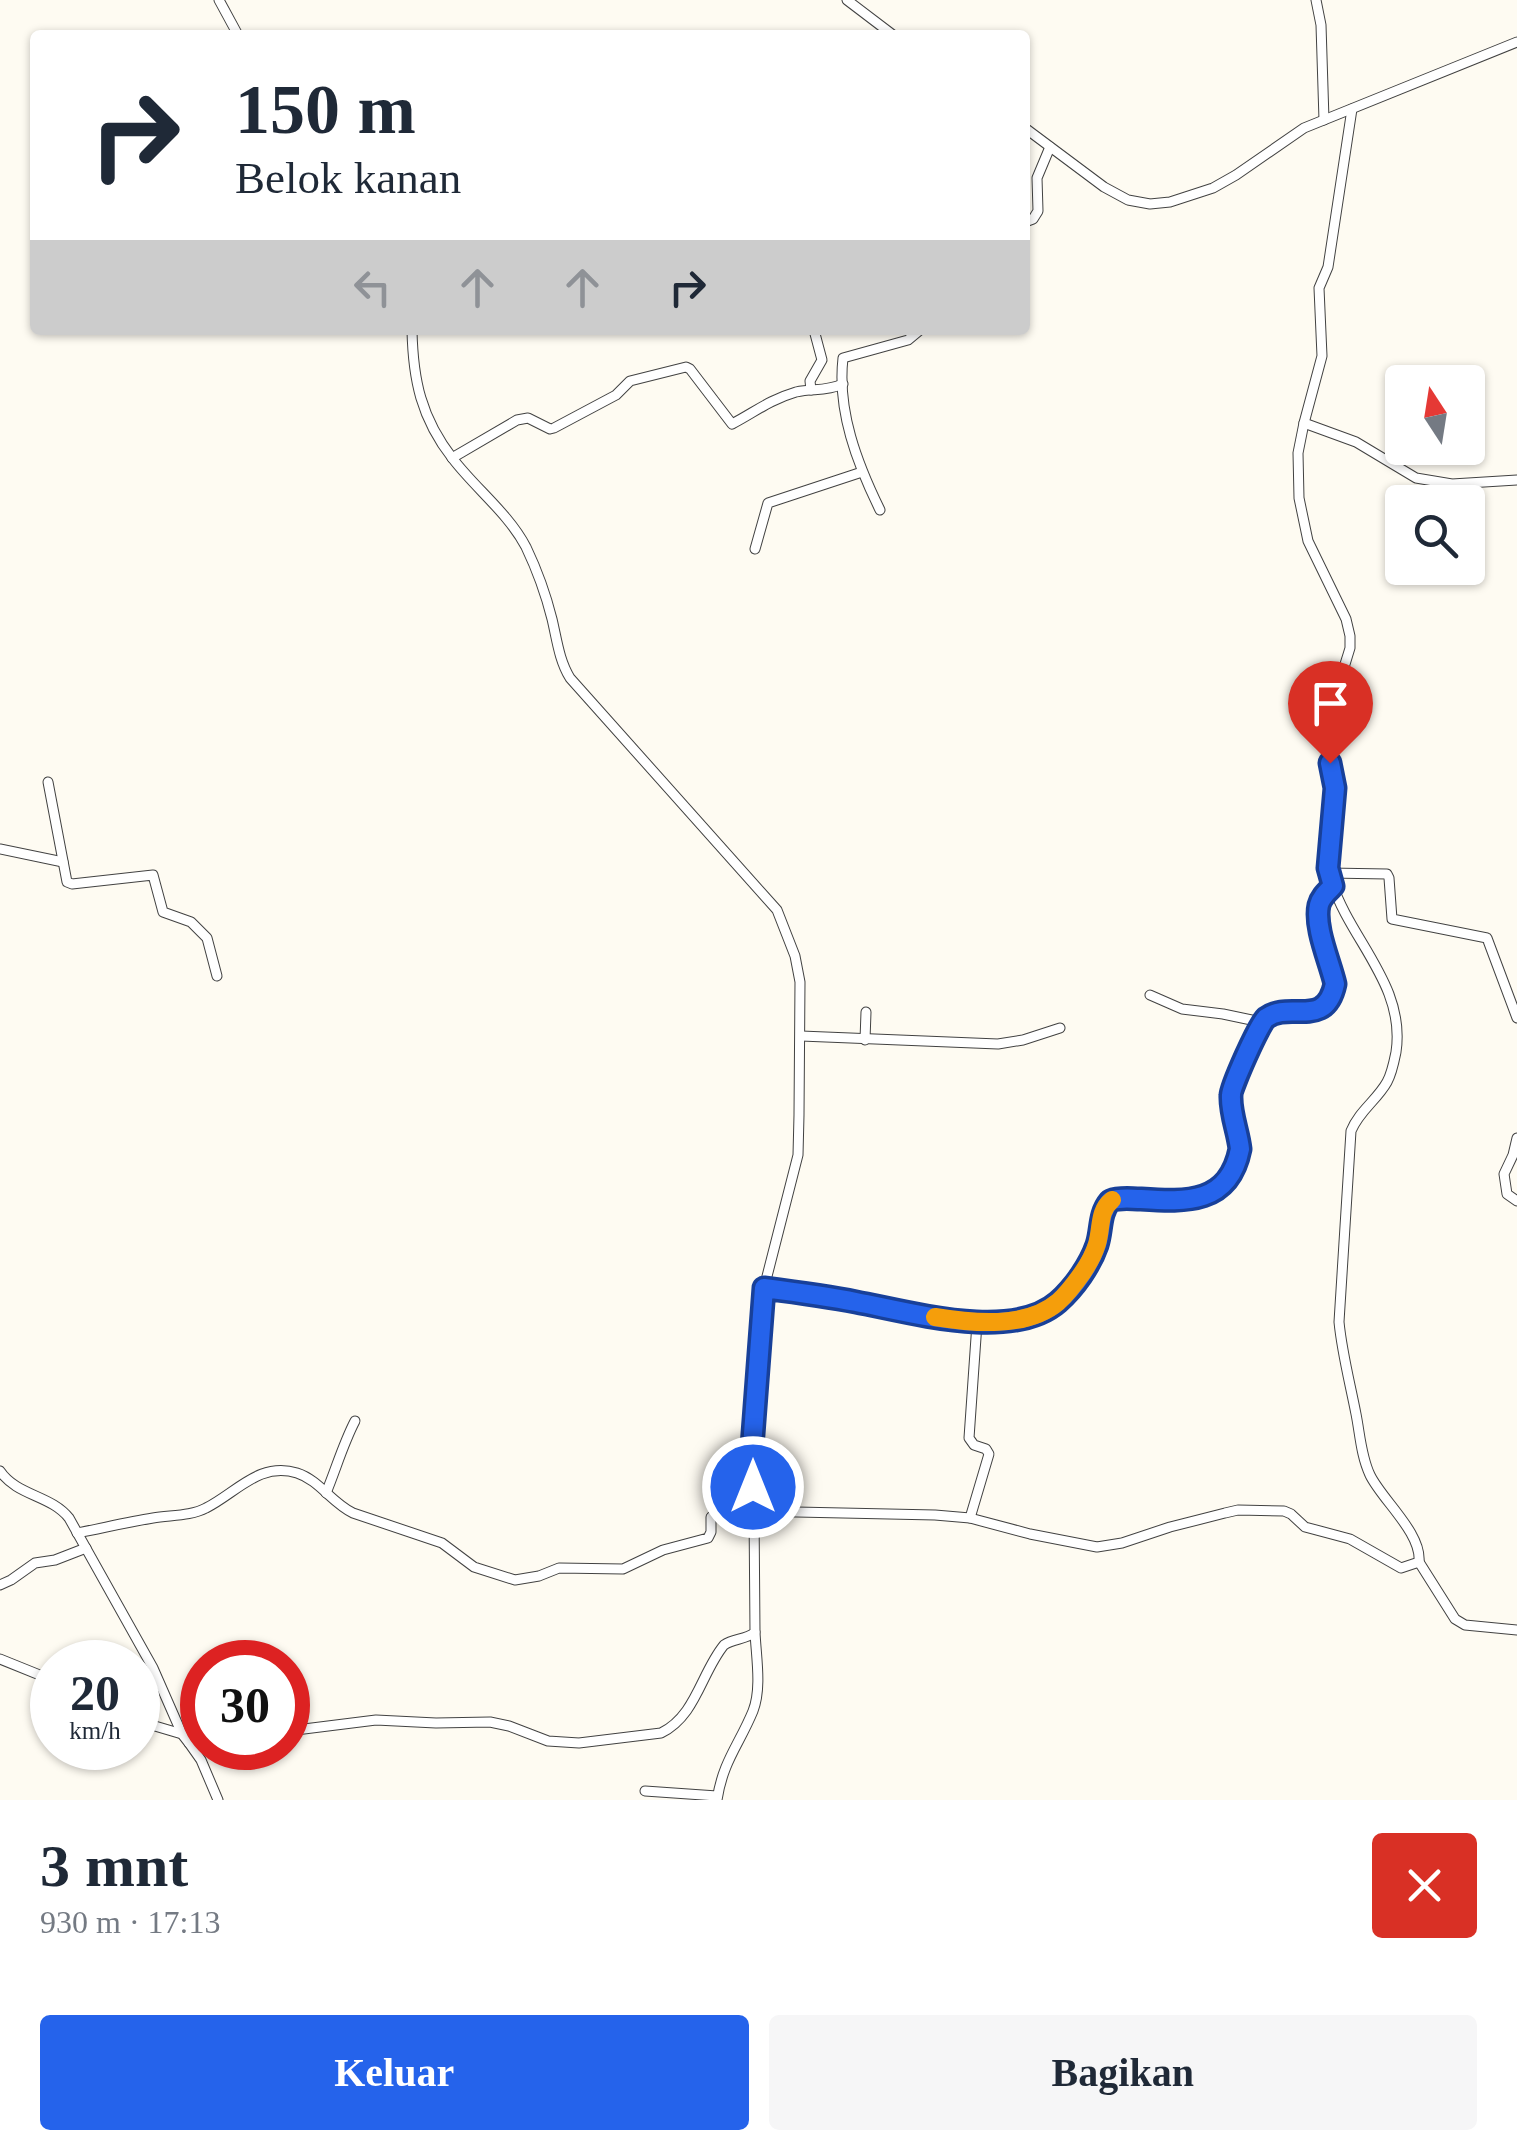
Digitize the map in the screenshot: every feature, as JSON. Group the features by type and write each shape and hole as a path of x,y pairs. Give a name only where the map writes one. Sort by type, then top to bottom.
{"street":[{"path":"218,0 235,30"},
{"path":"847,0 886,30"},
{"path":"1316,0 1321,25 1324,120"},
{"path":"1030,132 1114,193 1137,204 1170,202 1213,188 1304,128 1517,42"},
{"path":"1352,109 1328,267 1319,288 1322,356 1298,453 1300,498 1308,541 1346,618 1350,636 1330,726 1328,755 1335,788 1330,874 1388,990 1397,1032 1386,1084 1351,1131 1339,1322 1341,1348 1367,1465 1378,1488 1416,1542 1419,1562 1455,1620 1465,1625 1517,1630"},
{"path":"1030,220 1038,212 1037,178 1050,147"},
{"path":"412,335 414,372 426,418 452,458 524,545 549,606 562,662 577,688 777,910 798,968 801,1036 798,1155 764,1288 752,1447 754,1709 724,1767 717,1798 645,1791"},
{"path":"811,390 810,380 822,360 815,335"},
{"path":"880,510 850,438 844,358 914,335"},
{"path":"452,458 516,420 528,418 550,429 616,395 630,381 686,367 730,424 772,400 843,384"},
{"path":"1304,423 1356,442 1416,478 1452,484 1517,480"},
{"path":"755,549 768,503 862,472"},
{"path":"48,782 67,882 153,875 163,912 191,922 207,938 217,976"},
{"path":"0,849 63,862"},
{"path":"1330,874 1386,874 1392,919 1487,938 1517,1018"},
{"path":"764,1288 978,1323 1018,1319 1057,1303 1091,1258 1098,1242 1102,1213 1110,1201 1201,1198 1219,1188 1231,1172 1240,1153 1231,1092 1261,1022 1276,1013 1312,1012 1322,1007 1333,992 1335,984 1318,923 1318,907 1333,886"},
{"path":"1150,994 1182,1009 1261,1022"},
{"path":"865,1040 866,1012"},
{"path":"801,1036 998,1044 1060,1028"},
{"path":"1517,1138 1504,1174 1506,1194 1517,1201"},
{"path":"970,1518 989,1454 969,1438 978,1323"},
{"path":"326,1493 355,1421"},
{"path":"78,1534 194,1512 240,1484 268,1471 280,1470 312,1480 347,1510 442,1543 474,1567 493,1575 520,1580 559,1568 623,1569 663,1550 708,1538 711,1518 716,1512 754,1511 970,1518 1097,1547 1122,1544 1225,1512 1284,1510 1305,1527 1350,1539 1401,1568 1419,1562"},
{"path":"0,1471 16,1488 64,1511 153,1668 180,1725"},
{"path":"0,1584 36,1564 86,1548"},
{"path":"310,1728 376,1720 490,1722 548,1741 579,1744 661,1733 683,1716 724,1645 755,1632"},
{"path":"0,1659 30,1671"},
{"path":"205,1770 218,1800"}],"slow traffic":[{"path":"935,1317 978,1323 1018,1319 1057,1303 1091,1258 1098,1242 1102,1213 1112,1200"}],"route":[{"path":"753,1487 752,1447 764,1288 964,1322 1018,1319 1057,1303 1076,1282 1098,1242 1102,1213 1110,1201 1201,1198 1212,1194 1226,1180 1240,1153 1231,1092 1261,1022 1276,1013 1312,1012 1322,1007 1335,984 1318,923 1321,899 1333,886 1328,868 1335,799 1330,763"}]}
